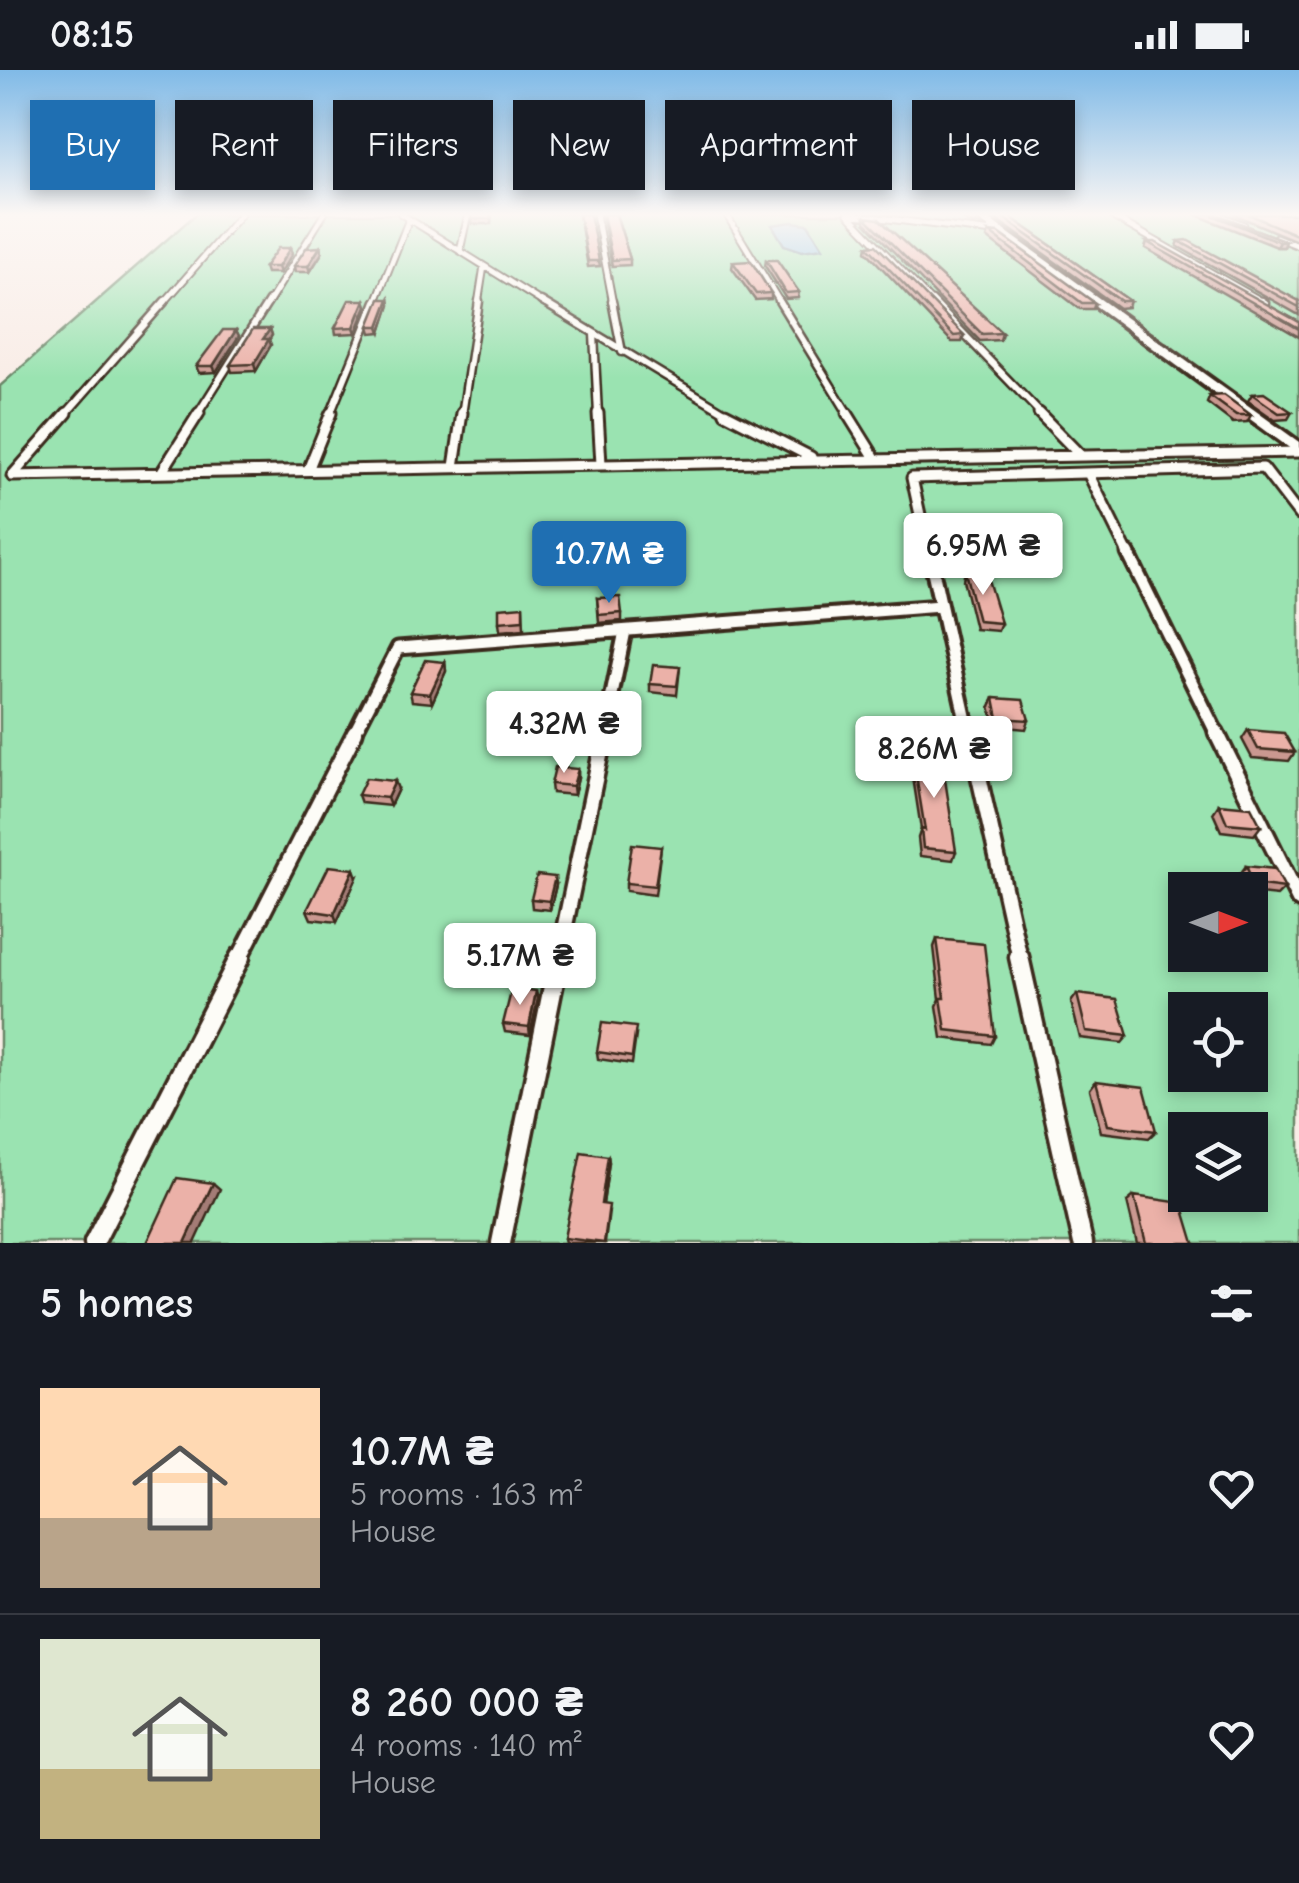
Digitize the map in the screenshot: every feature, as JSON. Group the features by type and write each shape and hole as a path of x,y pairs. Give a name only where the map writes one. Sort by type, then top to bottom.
{"street":[{"path":"1050,269 1299,451"}],"lane":[{"path":"192,269 12,476 1299,451"},
{"path":"160,473 289,269"},
{"path":"308,470 385,269"},
{"path":"454,467 484,269"},
{"path":"488,269 695,397 814,459"},
{"path":"606,269 622,352"},
{"path":"759,269 874,458"},
{"path":"901,269 1080,455"},
{"path":"1203,269 1265,304"},
{"path":"594,334 601,464"},
{"path":"1083,1243 912,478 1263,468 1299,515"},
{"path":"1088,473 1299,900"},
{"path":"94,1243 398,648 940,606"},
{"path":"501,1243 625,631"}],"green space":[{"path":"134,269 1299,269 1299,1243 0,1243 0,386"}],"building":[{"path":"738,269 756,269 771,293 756,294"},
{"path":"771,269 783,269 799,292 786,293"},
{"path":"889,269 899,269 964,335 954,336"},
{"path":"917,269 933,269 1002,333 982,334"},
{"path":"1037,269 1048,269 1095,303 1082,303"},
{"path":"1075,269 1084,269 1130,301 1121,301"},
{"path":"1194,269 1203,269 1299,322 1299,329"},
{"path":"1229,269 1240,269 1299,301 1299,307"},
{"path":"380,299 389,299 379,326 369,326"},
{"path":"349,300 365,300 354,327 335,328"},
{"path":"253,329 270,329 263,339 269,339 254,364 230,365"},
{"path":"223,330 236,330 213,366 196,366"},
{"path":"1264,393 1292,412 1279,413 1252,394"},
{"path":"1224,395 1251,415 1236,415 1210,396"},
{"path":"965,572 986,573 1001,623 978,621"},
{"path":"620,597 622,613 599,615 597,598"},
{"path":"523,606 523,620 499,622 499,608"},
{"path":"425,660 445,662 430,694 410,692"},
{"path":"653,665 680,667 677,686 650,684"},
{"path":"994,698 1023,700 1029,720 998,718"},
{"path":"1248,730 1284,733 1295,752 1258,749"},
{"path":"912,750 941,753 956,851 923,848 921,829 925,830"},
{"path":"555,767 578,769 573,786 551,784"},
{"path":"366,778 395,781 387,798 358,795"},
{"path":"1219,804 1251,807 1261,826 1227,823"},
{"path":"632,844 661,847 655,886 626,883"},
{"path":"329,866 354,869 334,914 307,910"},
{"path":"1246,866 1275,869 1285,888 1268,886 1268,872 1249,872"},
{"path":"537,875 555,877 549,901 531,899"},
{"path":"937,939 984,944 995,1036 946,1030"},
{"path":"512,988 536,991 529,1027 503,1024"},
{"path":"1077,994 1117,999 1128,1036 1086,1031"},
{"path":"602,1023 636,1027 632,1057 597,1052"},
{"path":"1096,1081 1144,1087 1156,1131 1108,1125"},
{"path":"581,1152 608,1156 601,1204 609,1205 604,1243 564,1238"},
{"path":"177,1178 213,1183 185,1243 147,1243"},
{"path":"1134,1196 1168,1201 1168,1212 1185,1212 1194,1243 1146,1243"}]}
